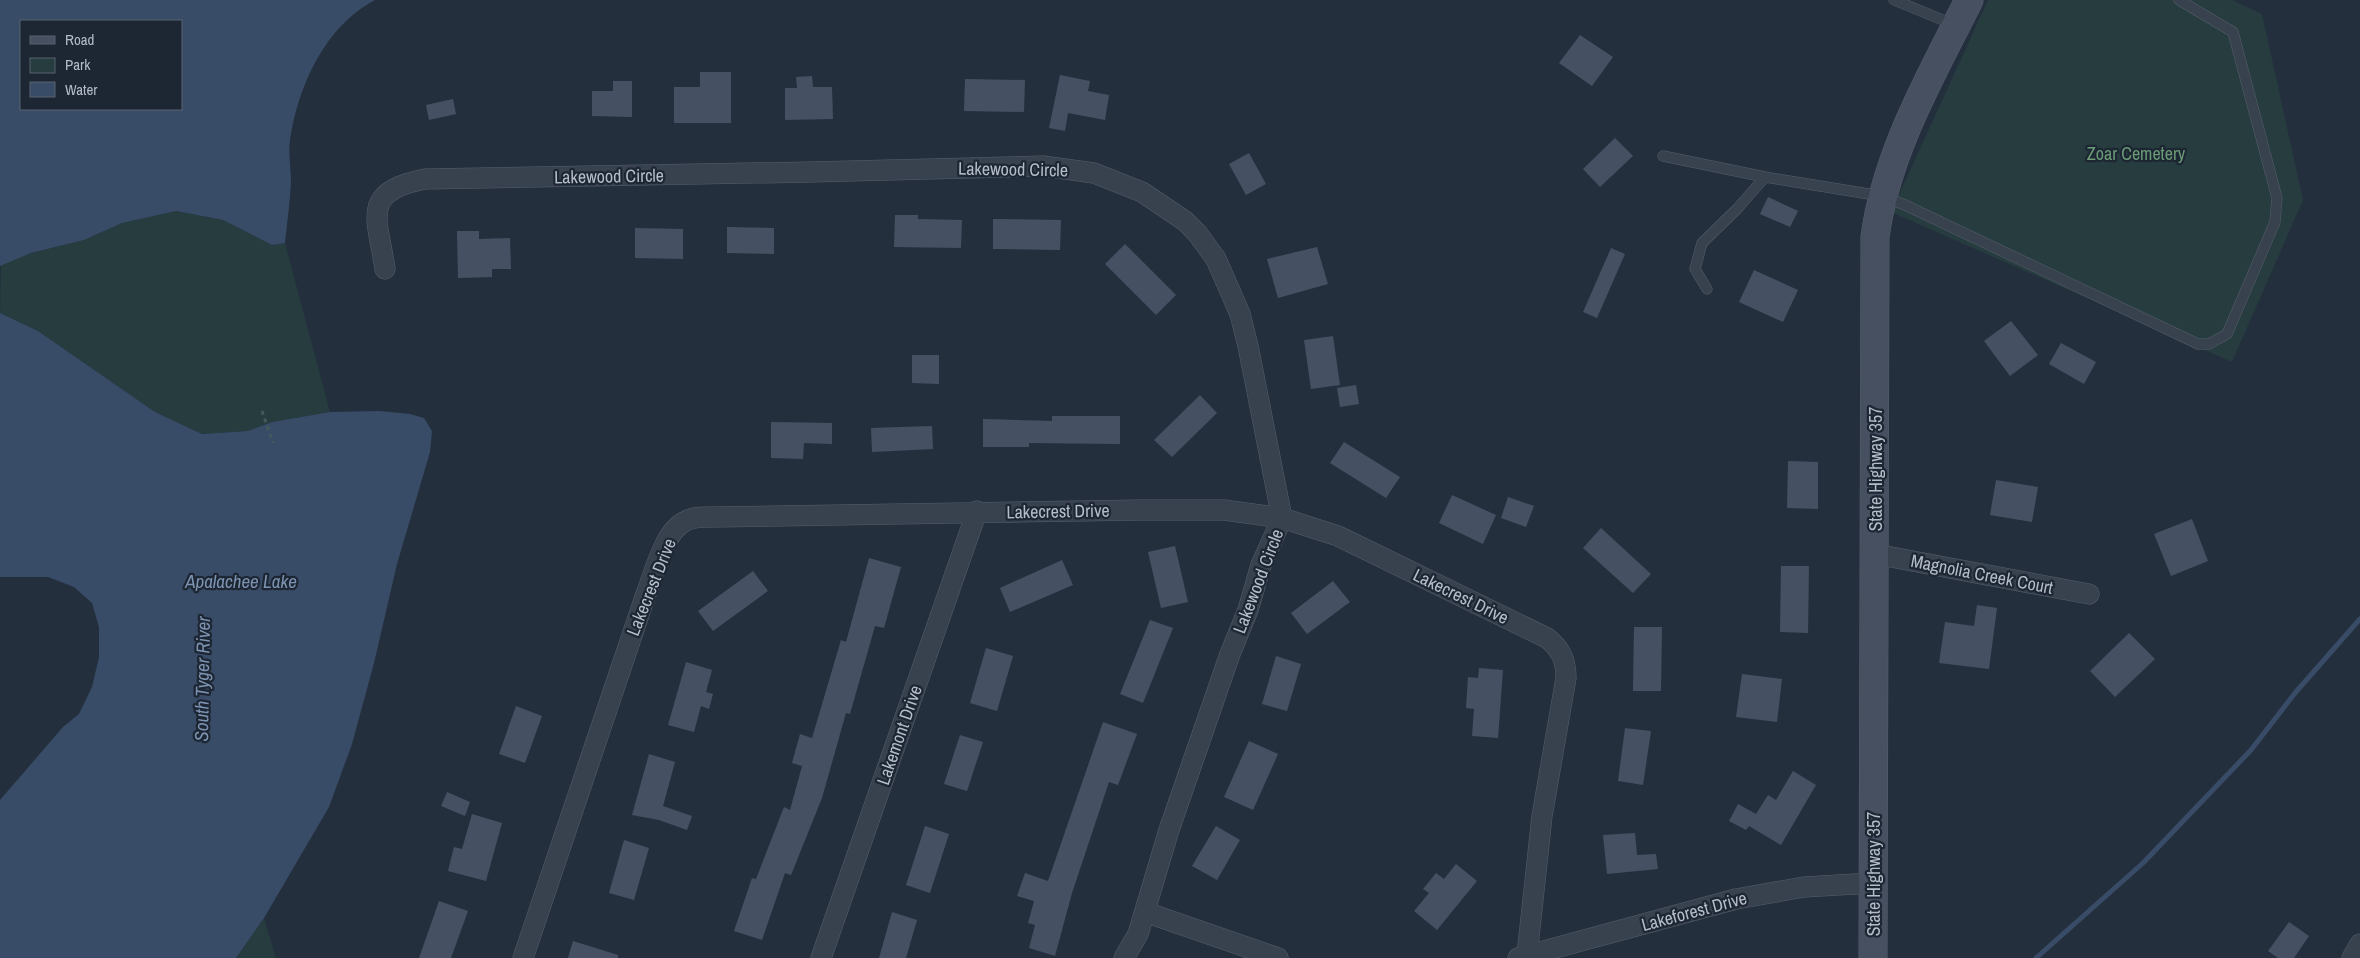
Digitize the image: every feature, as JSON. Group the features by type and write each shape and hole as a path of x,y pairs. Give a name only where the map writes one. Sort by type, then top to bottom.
{"main road":[{"name":"State Highway 357","path":"1872,958 1875,554 1874,259 1881,196 1897,151 1969,0"}],"street":[{"name":"Lakewood Circle","path":"386,269 378,234 376,218 378,208 387,193 394,187 424,179 1043,166 1094,173 1142,192 1164,205 1197,234 1216,259 1240,314 1282,518 1261,565 1248,610 1230,654 1169,830 1138,934 1124,958"},
{"name":"Lakecrest Drive","path":"523,958 646,594 664,547 677,526 698,517 977,511 1224,510 1282,518 1338,536 1546,638 1563,655 1566,666 1566,678 1542,816 1522,957"},
{"name":"Lakemont Drive","path":"821,958 977,511"},
{"name":"Magnolia Creek Court","path":"1875,554 2089,594"},
{"name":"Lakeforest Drive","path":"1522,957 1736,899 1804,887 1873,883"},
{"path":"1145,912 1278,958"},
{"path":"2352,958 2360,944"}],"lane":[{"path":"1894,0 1956,26"},
{"path":"1663,156 1765,177 1881,196 2198,344 2208,344 2227,334 2275,222 2277,198 2233,32 2179,0"},
{"path":"1707,289 1695,269 1702,243 1737,209 1765,177"}],"path":[{"path":"262,412 274,442"}],"green space":[{"name":"Zoar Cemetery","path":"1988,0 2232,0 2262,14 2303,200 2232,362 1891,212"},
{"path":"176,211 223,220 272,245 285,243 330,412 272,422 248,431 202,434 155,412 38,331 0,313 1,265 31,253 84,240 122,223"},
{"path":"264,918 276,958 236,958"}],"water":[{"path":"0,0 375,0 357,11 328,41 307,79 294,120 289,145 291,182 285,243 272,245 223,220 176,211 122,223 84,240 31,253 0,266"},
{"name":"Apalachee Lake","path":"0,313 38,331 155,412 202,434 248,431 272,422 330,412 380,411 410,414 424,418 432,431 430,452 397,564 374,663 352,744 329,807 264,918 236,958 0,958 0,800 63,727 79,714 92,687 99,657 99,627 92,603 74,587 48,577 0,577"}],"building":[{"path":"1580,35 1613,57 1592,86 1559,63"},
{"path":"700,72 731,72 731,123 674,123 674,87 700,87"},
{"path":"1060,75 1090,81 1088,91 1109,95 1105,120 1068,113 1065,131 1049,128"},
{"path":"812,76 813,87 832,87 833,119 785,120 785,88 797,88 796,77"},
{"path":"965,79 1025,80 1024,112 964,111"},
{"path":"613,81 632,81 632,117 592,116 592,91 613,91"},
{"path":"453,99 456,114 429,120 426,105"},
{"path":"1615,138 1633,156 1600,187 1583,169"},
{"path":"1249,153 1266,184 1246,195 1229,164"},
{"path":"1768,197 1798,211 1790,227 1760,214"},
{"path":"895,215 918,215 918,219 962,220 961,248 894,247"},
{"path":"993,219 1061,220 1060,250 993,249"},
{"path":"727,227 774,228 774,254 727,253"},
{"path":"635,228 683,229 683,259 635,258"},
{"path":"457,231 479,231 479,239 510,238 511,269 492,269 492,277 458,278"},
{"path":"1125,244 1176,295 1156,315 1105,264"},
{"path":"1317,247 1328,284 1278,298 1267,259"},
{"path":"1611,248 1625,254 1597,318 1583,312"},
{"path":"1754,270 1798,290 1783,322 1739,302"},
{"path":"2011,321 2038,355 2010,376 1984,341"},
{"path":"1333,336 1340,385 1311,389 1304,340"},
{"path":"2061,343 2096,362 2084,384 2049,364"},
{"path":"912,355 939,355 939,384 912,383"},
{"path":"1356,385 1359,404 1340,407 1337,388"},
{"path":"1200,395 1217,413 1172,457 1154,440"},
{"path":"1052,416 1120,416 1120,444 1029,443 1029,447 983,447 983,419 1052,421"},
{"path":"771,422 832,423 832,444 804,443 803,459 771,458"},
{"path":"932,426 933,449 872,452 871,428"},
{"path":"1344,442 1400,477 1386,498 1330,463"},
{"path":"1788,461 1818,462 1818,509 1787,508"},
{"path":"1996,480 2038,487 2032,522 1990,515"},
{"path":"1452,495 1496,515 1483,544 1439,523"},
{"path":"1508,497 1534,506 1526,527 1501,518"},
{"path":"2192,519 2208,561 2171,576 2154,534"},
{"path":"1601,528 1651,574 1633,593 1583,548"},
{"path":"1175,546 1188,602 1161,608 1148,552"},
{"path":"869,558 901,567 884,628 875,626 850,714 846,713 822,798 791,875 785,873 762,940 734,931 752,878 756,879 784,807 790,810 802,766 792,763 800,734 812,738 841,640 846,642"},
{"path":"1062,560 1073,585 1010,612 1000,588"},
{"path":"1781,566 1809,566 1808,633 1780,632"},
{"path":"753,571 768,591 713,631 698,611"},
{"path":"1333,581 1350,602 1307,634 1291,613"},
{"path":"1977,605 1997,608 1989,669 1939,663 1945,622 1974,626"},
{"path":"1150,620 1173,628 1143,703 1120,694"},
{"path":"1634,627 1662,627 1661,691 1633,691"},
{"path":"2129,633 2155,659 2115,697 2090,671"},
{"path":"986,648 1013,656 997,711 970,703"},
{"path":"1276,656 1301,664 1287,711 1262,704"},
{"path":"686,662 712,670 706,692 713,694 709,709 701,706 694,732 668,725"},
{"path":"1479,668 1503,670 1498,738 1472,736 1474,709 1466,708 1468,677 1478,678"},
{"path":"1742,674 1782,679 1777,722 1736,717"},
{"path":"516,706 542,716 525,763 499,754"},
{"path":"1103,722 1137,734 1118,785 1109,782 1072,893 1055,956 1029,948 1035,925 1028,923 1034,901 1017,896 1025,873 1048,881"},
{"path":"1625,728 1651,731 1643,785 1618,781"},
{"path":"960,735 983,742 967,791 944,784"},
{"path":"1249,741 1278,754 1253,810 1224,797"},
{"path":"649,754 675,762 663,806 692,816 687,830 659,820 632,815"},
{"path":"1793,771 1816,785 1781,845 1749,826 1746,830 1729,821 1738,804 1756,814 1768,795 1776,800"},
{"path":"447,792 470,802 465,816 441,806"},
{"path":"472,814 502,823 486,881 448,871 454,847 462,849"},
{"path":"925,826 949,834 930,893 906,885"},
{"path":"1216,826 1240,840 1217,880 1192,866"},
{"path":"1635,833 1637,855 1656,854 1658,869 1607,874 1603,835"},
{"path":"624,840 649,848 634,900 609,893"},
{"path":"1456,864 1477,881 1437,930 1414,911 1429,893 1423,889 1436,873 1444,879"},
{"path":"439,901 468,911 451,958 419,958"},
{"path":"892,912 917,920 906,958 879,958"},
{"path":"2289,922 2309,936 2294,958 2278,958 2268,951"},
{"path":"573,941 618,955 618,958 568,958"}],"waterway":[{"path":"2036,958 2143,863 2251,750 2295,693 2360,619"}],"water label":[{"name":"South Tyger River","path":"202,679"}]}
